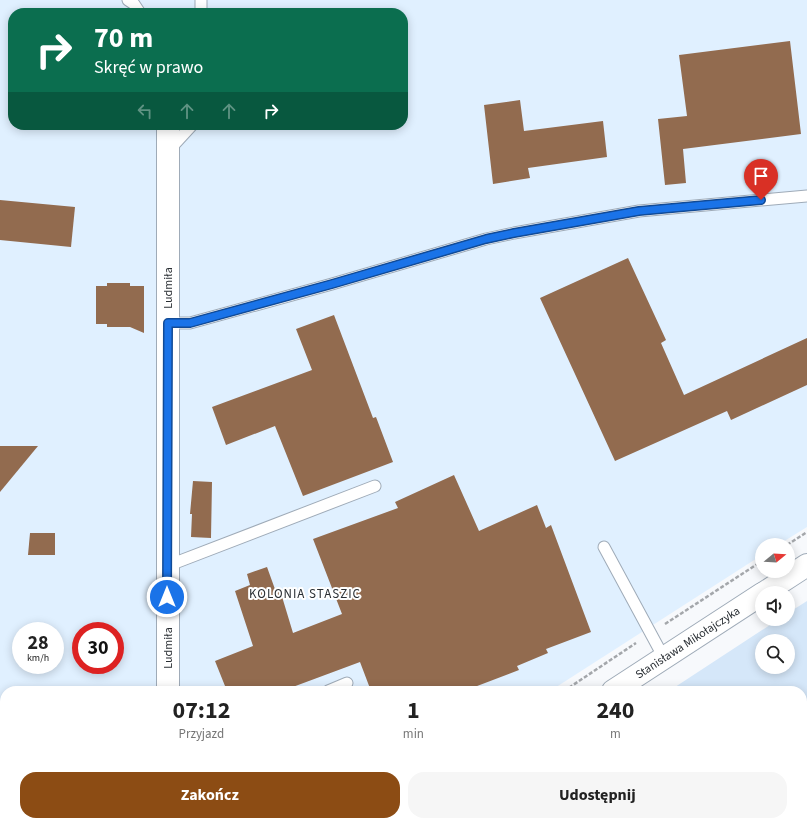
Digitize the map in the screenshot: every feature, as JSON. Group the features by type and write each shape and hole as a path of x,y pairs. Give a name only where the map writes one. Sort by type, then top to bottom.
{"street":[{"name":"Ludmiła","path":"168,130 168,686"},
{"name":"Stanisława Mikołajczyka","path":"775,586 807,565"},
{"name":"Stanisława Mikołajczyka","path":"622,686 755,599"}],"lane":[{"path":"128,0 137,8"},
{"path":"168,150 187,130"},
{"path":"168,323 190,323 332,284 486,239 514,233 639,211 807,196"},
{"path":"167,566 375,486"},
{"path":"604,547 664,658"},
{"path":"339,686 347,682"}],"path":[{"path":"795,540 807,532"}],"shaded area":[{"path":"0,0 807,0 807,527 789,538 755,538 755,559 558,686 0,686"},
{"path":"807,601 807,686 677,686 755,635 755,674 795,674 795,634 756,634 768,626 795,626 795,609"}],"building":[{"path":"790,41 801,134 683,149 686,183 665,185 658,119 687,116 679,55"},
{"path":"520,100 524,131 603,121 607,157 528,168 530,178 493,184 484,105"},
{"path":"0,200 75,207 71,247 0,240"},
{"path":"628,258 666,340 661,343 684,395 807,338 807,385 731,420 727,411 615,461 540,298"},
{"path":"107,283 130,283 130,286 144,286 144,333 130,327 107,327 107,324 96,324 96,286 107,286"},
{"path":"334,315 373,418 376,417 393,462 303,496 275,426 226,445 212,407 312,370 296,329"},
{"path":"0,446 38,446 0,492"},
{"path":"454,475 479,531 537,505 546,528 551,525 591,632 546,649 548,653 517,666 519,670 477,686 369,686 360,662 295,686 225,686 215,661 253,646 235,591 250,585 247,574 267,567 276,592 280,590 293,633 342,614 313,539 398,508 395,502"},
{"path":"193,481 212,482 211,538 191,537 192,514 190,514"},
{"path":"30,533 55,533 55,555 28,555"}],"district":[{"name":"KOLONIA STASZIC","path":"305,593"}],"route":[{"path":"167,597 168,323 190,323 332,284 486,239 514,233 639,211 761,200"}]}
